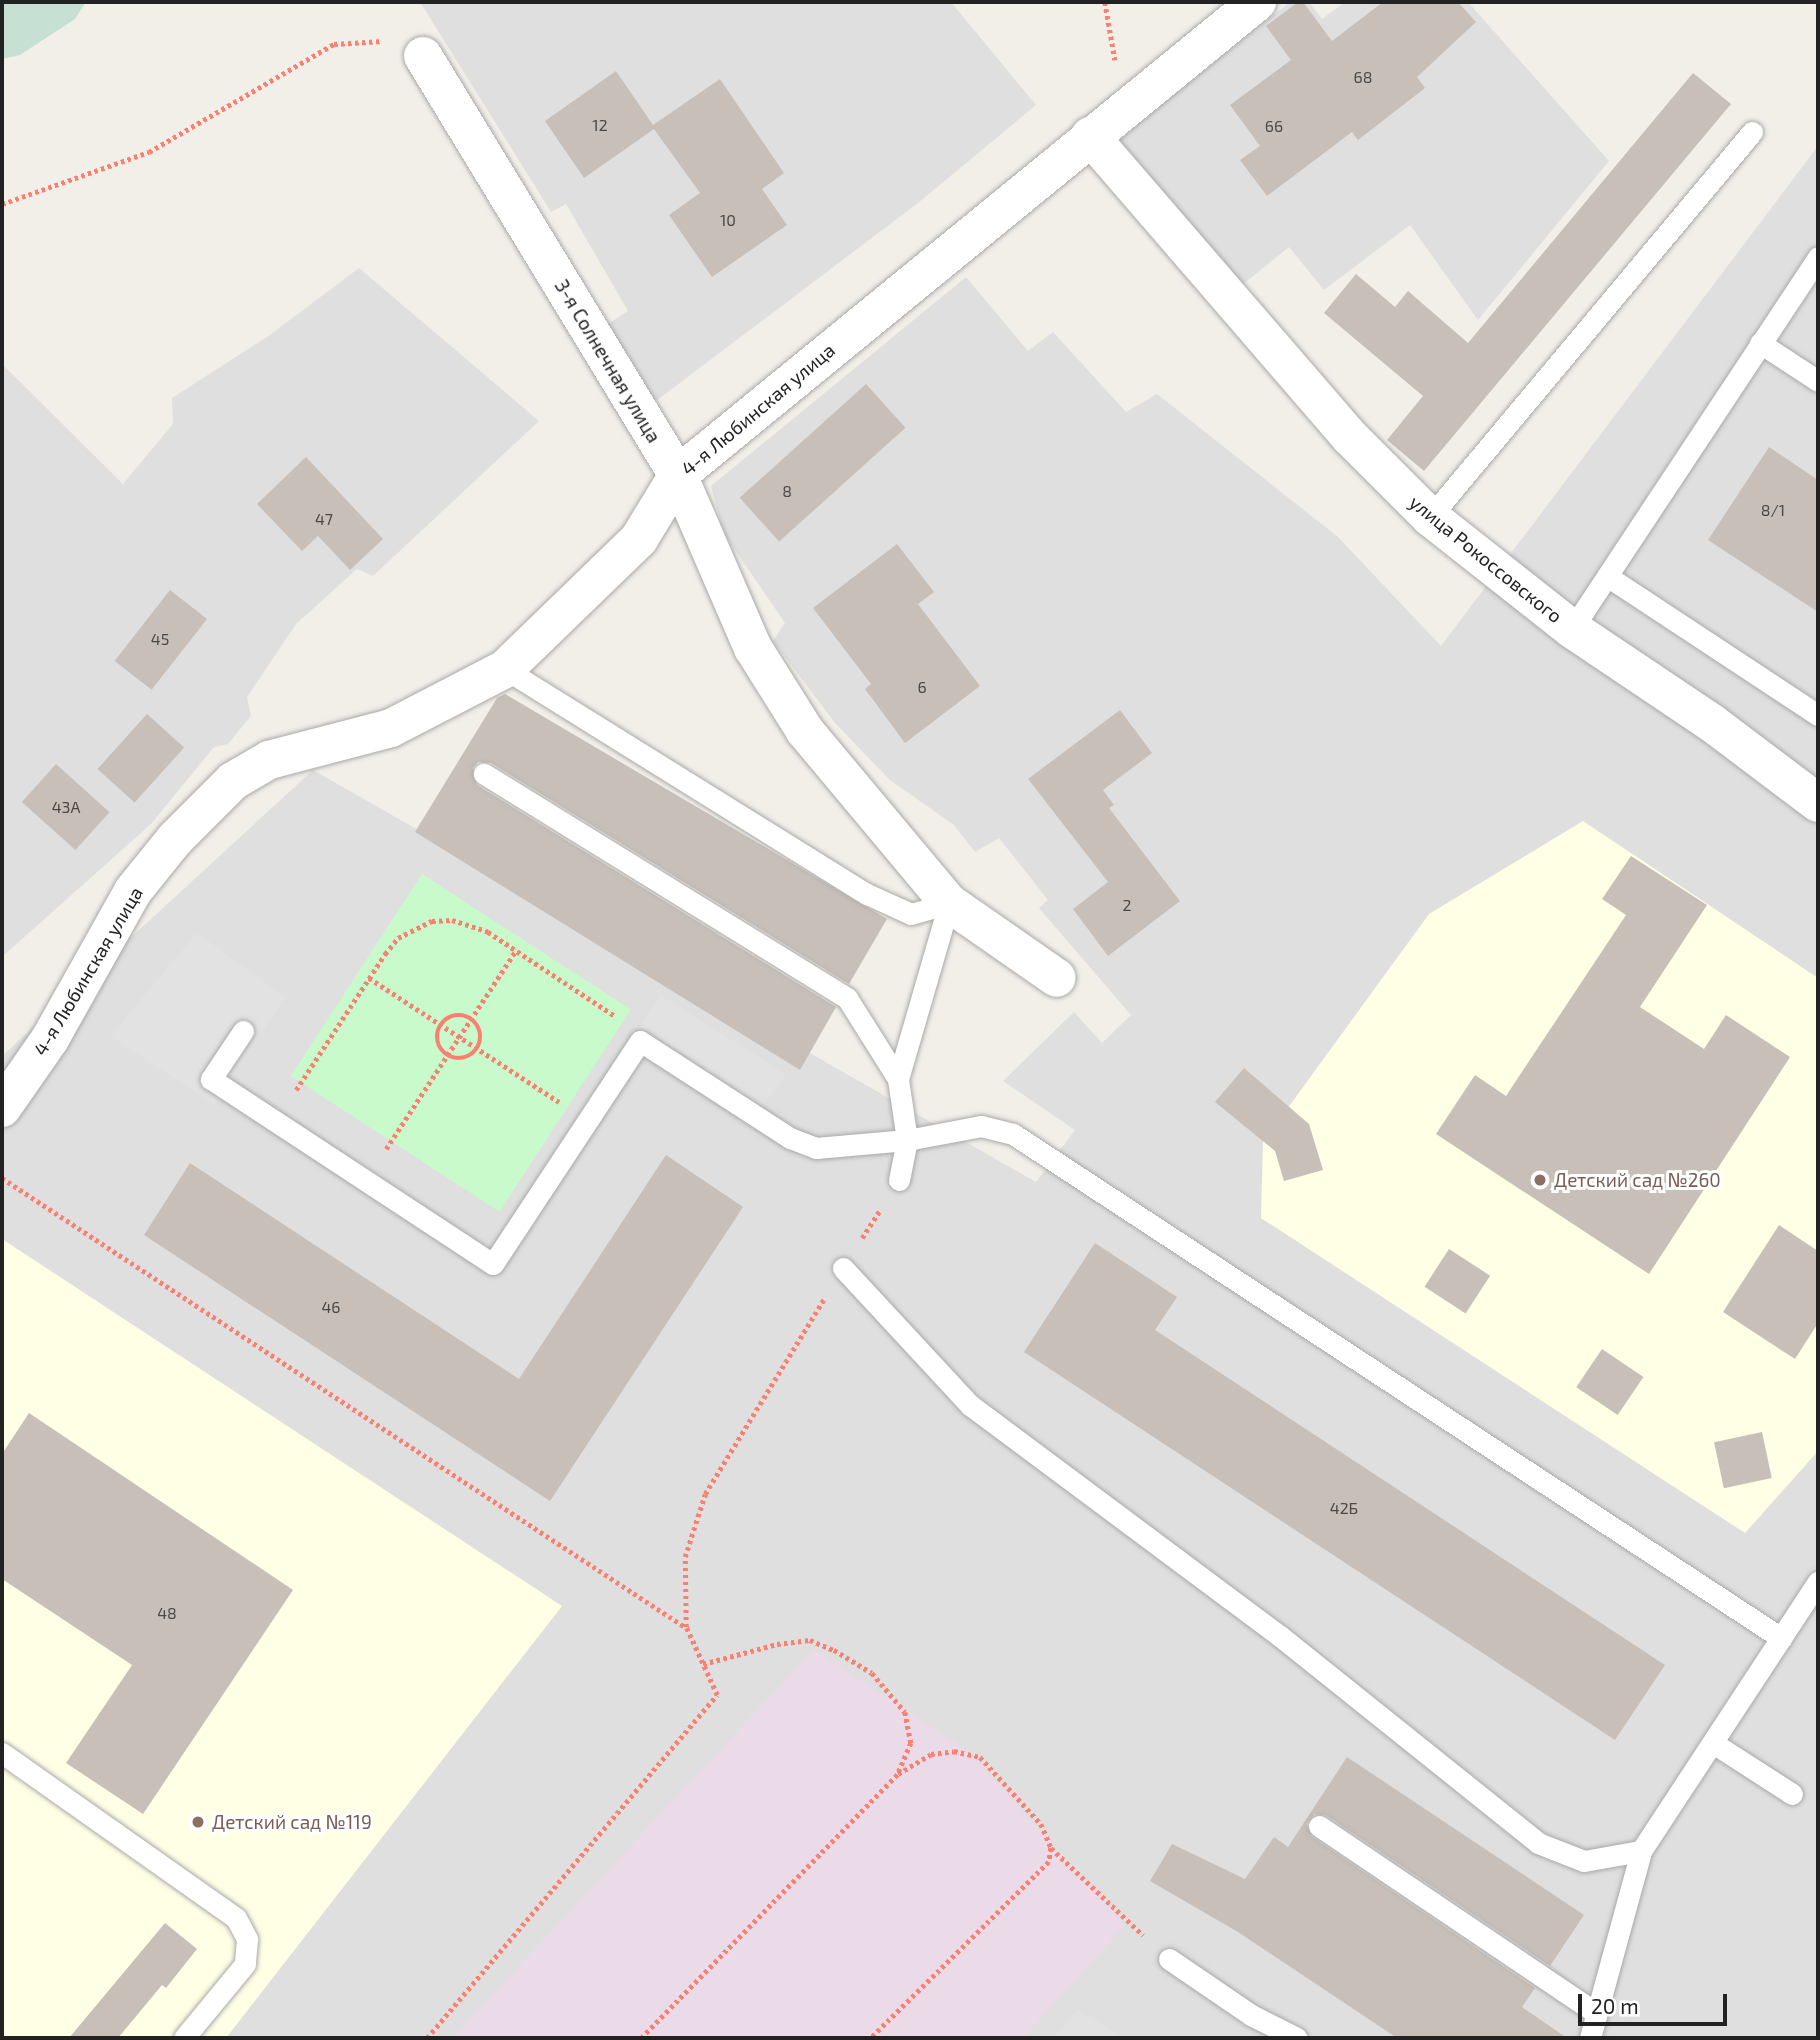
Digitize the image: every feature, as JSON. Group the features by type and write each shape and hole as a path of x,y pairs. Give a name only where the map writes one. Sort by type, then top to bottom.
{"street":[{"name":"4-я Любинская улица","path":"2,1108 50,1038 133,891 175,839 233,781 269,760 391,728 505,668 639,539 678,475 1123,107 1257,2"},
{"name":"3-я Солнечная улица","path":"423,56 678,475 753,648 805,730 948,903 1057,978"},
{"name":"улица Рокоссовского","path":"1090,136 1350,437 1430,517 1572,629 1712,723 1818,803"}],"lane":[{"path":"1430,517 1752,132"},
{"path":"1572,629 1818,257"},
{"path":"1760,343 1818,381"},
{"path":"1607,576 1818,715"},
{"path":"505,668 867,894 911,914 948,903"},
{"path":"484,774 847,998 898,1079"},
{"path":"899,1180 906,1140 898,1079 948,903"},
{"path":"243,1031 211,1079 493,1264 640,1041 790,1139 816,1148 906,1140 981,1126 1013,1134 1781,1638"},
{"path":"843,1268 970,1405 1280,1636 1538,1843 1584,1861 1641,1851"},
{"path":"1590,2038 1641,1851 1818,1581"},
{"path":"1713,1742 1792,1794"},
{"path":"2,1754 236,1918 247,1939 245,1964 184,2038"},
{"path":"1319,1826 1595,2012"},
{"path":"1169,1959 1251,2015 1297,2038"}],"path":[{"path":"1105,2 1123,107"},
{"path":"2,204 149,152 334,44 378,40 423,56"},
{"path":"275,1121 398,938 432,921 471,923 628,1024 640,1041"},
{"path":"365,1181 516,950"},
{"path":"369,978 587,1121"},
{"path":"454,1015 471,1018 481,1032 477,1049 463,1058 447,1055 437,1041 440,1025 454,1015"},
{"path":"2,1178 686,1627"},
{"path":"427,2038 717,1695 686,1627 685,1557 705,1494 899,1180"},
{"path":"703,1664 799,1641 810,1640 834,1650 872,1673 905,1712 911,1742 898,1774"},
{"path":"640,2038 898,1774 931,1754 954,1751 981,1757 1041,1824 1051,1848 1169,1959"},
{"path":"871,2038 1018,1895 1049,1861 1051,1848"}],"shaded area":[{"path":"2,2 86,2 75,19 20,55 2,59"},
{"path":"420,2 951,2 1036,105 918,203 652,404 603,327 628,311 566,204 551,212"},
{"path":"1290,2 1309,2 1322,19 1345,2 1468,2 1609,161 1478,320 1410,225 1324,290 1289,247 1242,285 1118,138"},
{"path":"1818,146 1818,2038 2,2038 2,1056 313,770 1036,1182 1075,1130 1003,1081 1074,1012 1102,1043 1131,1015 1039,908 1048,900 999,838 975,852 954,825 890,780 835,723 773,641 785,623 724,534 711,486 966,277 1028,351 1053,332 1126,412 1157,394 1338,537 1441,646"},
{"path":"359,268 539,421 373,576 357,569 296,624 247,697 251,716 228,744 214,747 151,824 2,957 2,364 123,484 173,424 172,398 267,337"},
{"name":"Детский сад №260","path":"1583,821 1818,978 1818,1451 1745,1533 1261,1218 1263,1142 1429,914"},
{"path":"197,933 285,997 215,1105 110,1036"},
{"path":"660,995 786,1074 762,1108 641,1026"},
{"name":"Детский сад №119","path":"2,1239 562,1606 226,2038 2,2038"},
{"path":"814,1649 968,1751 1125,1925 1023,2038 452,2038"},
{"path":"1078,2010 1123,2038 1053,2038"}],"green space":[{"path":"422,874 631,1010 500,1212 291,1076"}],"building":[{"path":"1298,2 1303,2 1332,41 1383,2 1458,2 1476,22 1417,77 1425,88 1358,140 1352,132 1267,196 1240,160 1260,146 1230,105 1291,60 1266,26"},
{"path":"616,71 653,125 720,79 784,173 762,189 787,225 712,277 669,215 700,193 654,129 584,178 545,121"},
{"path":"1693,73 1731,104 1424,471 1387,440 1423,396 1324,313 1356,274 1395,307 1408,291 1468,343"},
{"path":"866,384 905,428 779,542 740,498"},
{"path":"1769,447 1818,480 1818,612 1708,540"},
{"path":"306,457 383,539 350,570 318,536 302,551 257,504"},
{"path":"897,544 934,592 918,604 980,686 905,743 865,689 871,684 813,608"},
{"path":"170,590 207,619 152,690 115,661"},
{"path":"505,694 887,919 849,984 491,763 478,762 473,768 477,785 836,1007 800,1070 415,832 497,698"},
{"path":"1120,710 1152,753 1103,790 1114,805 1109,808 1180,901 1108,956 1073,909 1108,882 1028,779"},
{"path":"147,714 184,747 135,802 97,769"},
{"path":"56,764 110,812 75,850 22,802"},
{"path":"1631,856 1707,905 1640,1007 1704,1049 1726,1015 1790,1057 1649,1274 1436,1134 1475,1075 1506,1096 1626,915 1602,899"},
{"path":"1244,1068 1309,1124 1323,1170 1284,1181 1275,1151 1215,1102"},
{"path":"666,1155 743,1207 550,1501 144,1235 190,1163 519,1379"},
{"path":"1779,1225 1818,1251 1818,1323 1795,1359 1723,1312"},
{"path":"1095,1243 1177,1297 1155,1330 1665,1665 1615,1740 1024,1352"},
{"path":"1449,1249 1490,1276 1466,1313 1424,1287"},
{"path":"1602,1349 1643,1377 1618,1415 1576,1387"},
{"path":"29,1413 293,1590 143,1814 66,1763 132,1665 2,1579 2,1454"},
{"path":"1762,1432 1772,1478 1724,1488 1714,1442"},
{"path":"1347,1757 1584,1915 1550,1966 1326,1815 1314,1814 1306,1824 1312,1837 1535,1988 1522,2007 1567,2038 1397,2038 1238,1932 1150,1881 1172,1844 1245,1879 1274,1837 1288,1847"},
{"path":"165,1923 197,1949 166,1988 162,1985 118,2038 69,2038"}],"place":[{"name":"Детский сад №260","path":"1540,1180"},
{"name":"Детский сад №119","path":"198,1822"}]}
